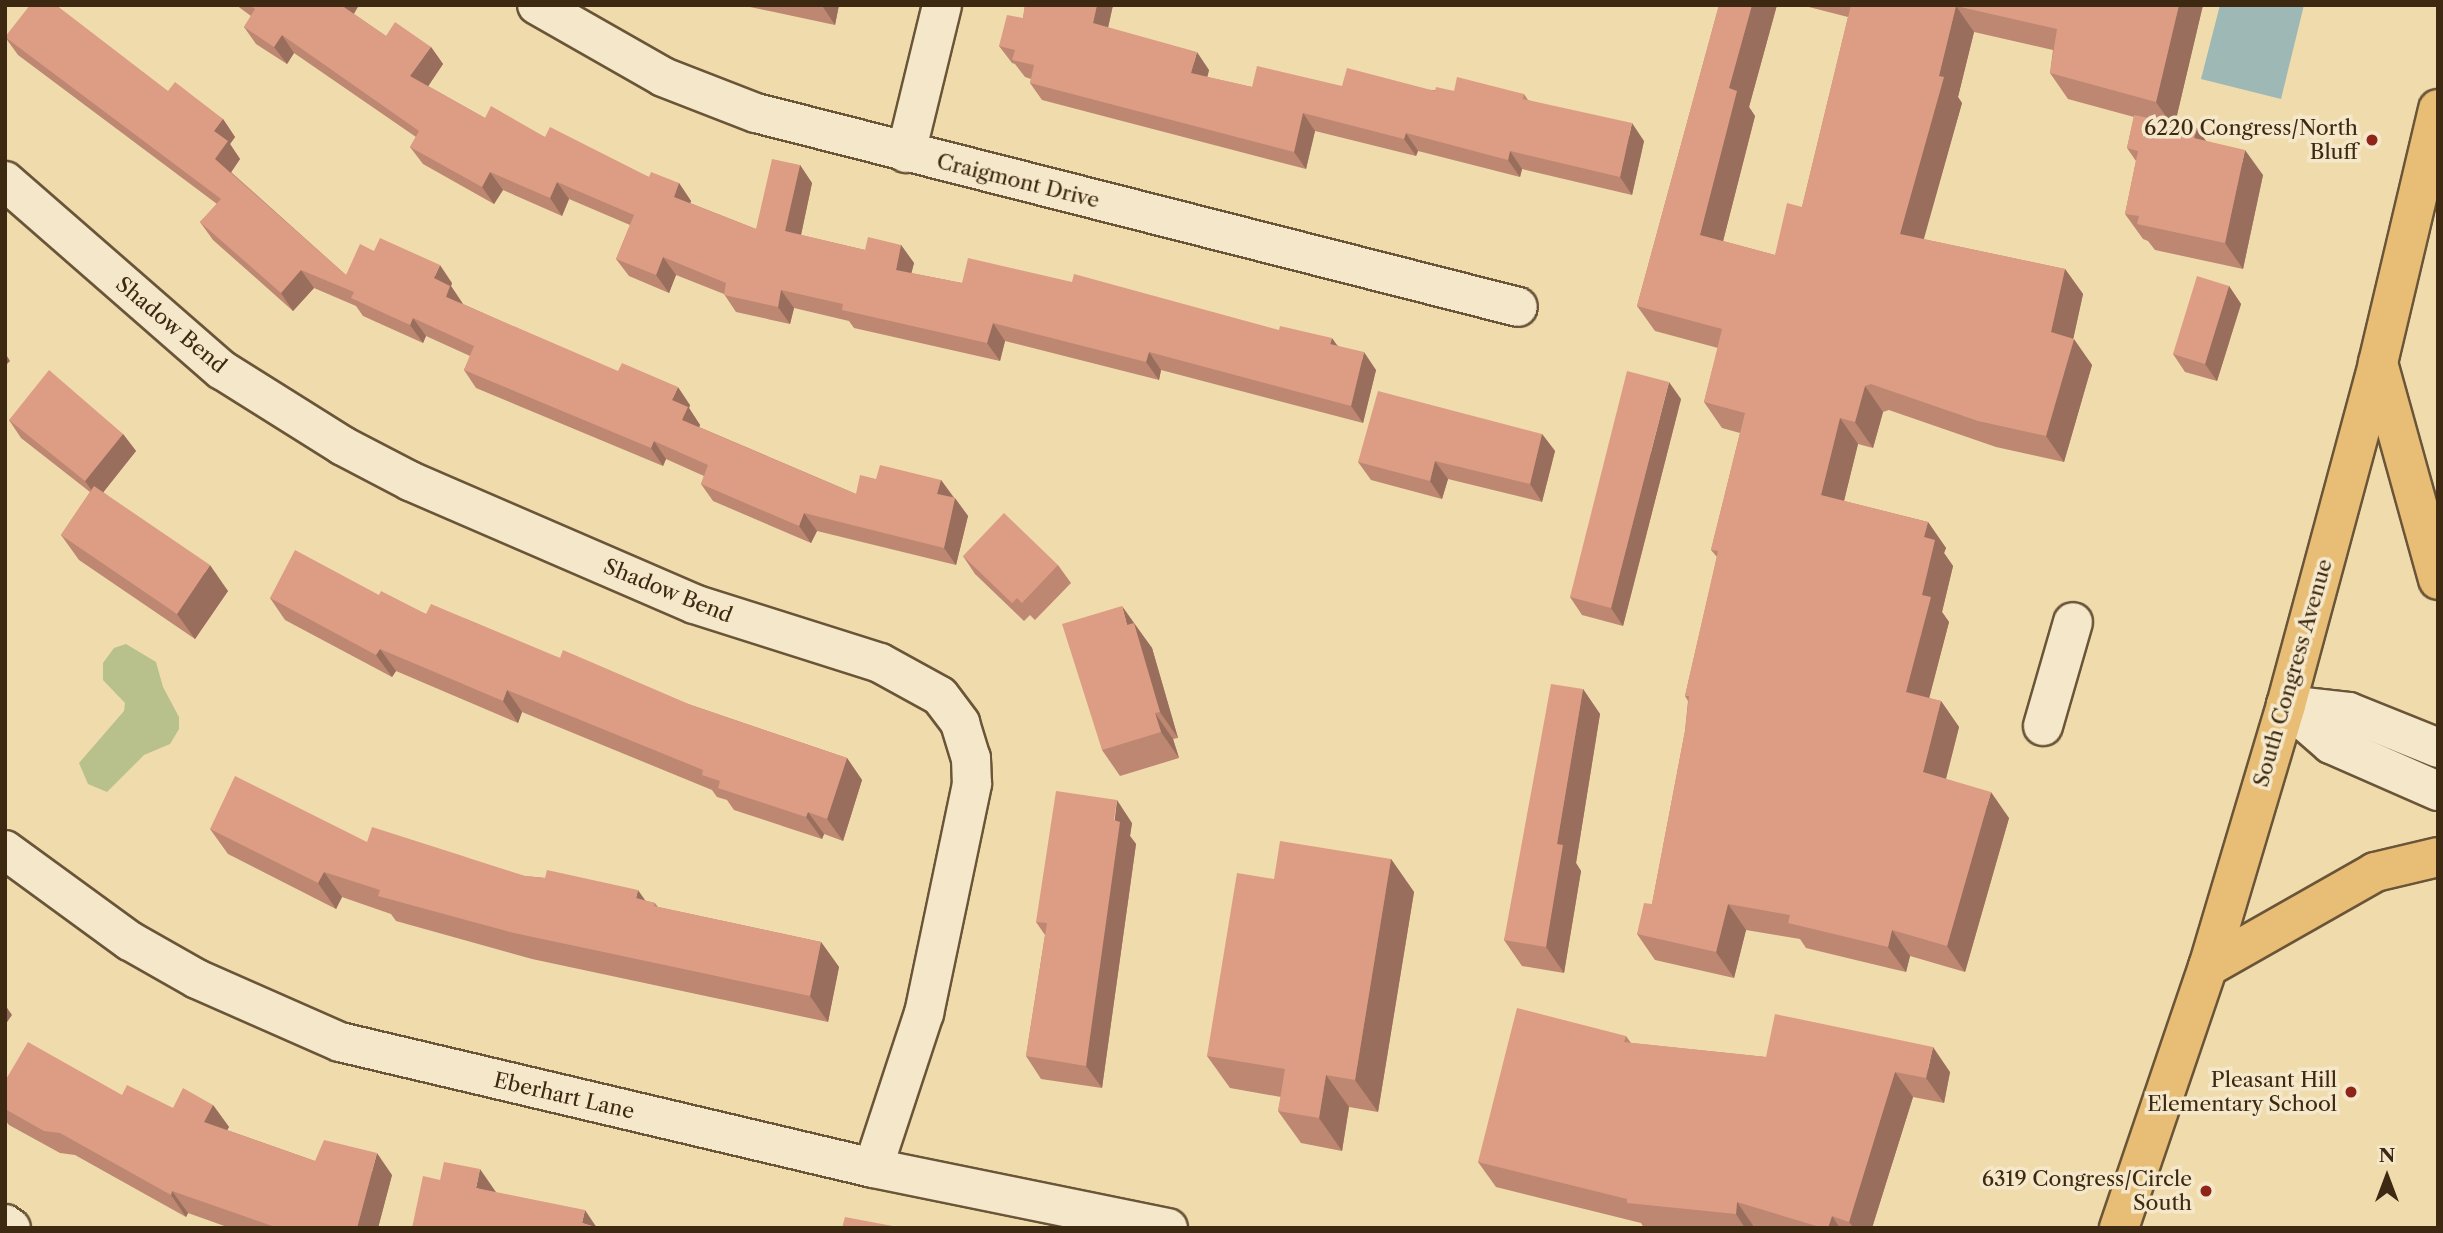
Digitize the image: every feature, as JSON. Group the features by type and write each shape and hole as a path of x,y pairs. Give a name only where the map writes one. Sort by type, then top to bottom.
{"main road":[{"name":"South Congress Avenue","path":"2119,1228 2208,967 2286,705 2378,363 2438,109"},
{"path":"2378,363 2438,580"},
{"path":"2208,967 2375,872 2438,857"}],"street":[{"name":"Craigmont Drive","path":"537,5 663,77 755,113 1518,307"},
{"path":"906,153 943,5"},
{"name":"Shadow Bend","path":"5,181 222,370 344,446 411,481 694,604 880,663 940,696 960,723 971,758 972,784 924,1013 873,1168"},
{"path":"2043,726 2073,622"},
{"path":"2286,705 2348,712 2438,748"},
{"path":"2286,705 2330,744 2438,791"},
{"name":"Eberhart Lane","path":"5,850 130,941 197,979 340,1042 873,1168 1168,1228"},
{"path":"5,1224 11,1228"}],"green space":[{"path":"126,644 156,662 163,687 179,717 179,729 170,744 144,755 107,792 88,784 79,763 124,711 125,703 103,680 103,663 114,648"}],"water":[{"path":"2220,5 2304,5 2281,99 2201,79"}],"building":[{"path":"30,5 56,5 168,91 175,82 223,119 214,131 228,141 215,159 346,275 360,244 374,251 380,238 440,265 434,278 450,286 446,297 618,371 622,363 678,387 672,400 688,407 682,420 856,494 860,475 876,479 880,465 941,480 937,494 955,498 944,548 804,513 799,526 701,484 708,465 654,441 651,448 464,370 474,346 413,318 410,325 351,298 354,292 301,270 281,293 200,222 221,199 5,37"},
{"path":"249,5 341,5 386,36 395,22 431,47 410,76 485,118 491,106 545,137 550,127 649,177 651,172 679,183 674,197 756,229 772,159 800,165 785,231 865,250 868,237 901,245 896,270 962,283 968,258 1072,282 1074,274 1279,330 1280,326 1332,338 1330,344 1364,352 1351,406 1149,352 1146,362 993,323 987,343 842,310 843,304 781,290 778,307 724,295 726,283 663,257 656,275 616,259 634,215 557,182 550,198 490,172 482,187 410,147 419,131 282,35 274,47 244,27 255,9"},
{"path":"1025,5 1097,5 1093,23 1197,52 1191,73 1252,87 1257,66 1342,86 1347,68 1435,91 1436,87 1454,91 1457,77 1524,94 1523,99 1632,123 1620,177 1510,151 1508,160 1406,133 1404,139 1303,113 1294,152 1030,83 1034,65 1012,60 1015,50 999,46 1007,15 1023,18"},
{"path":"1719,5 1752,5 1729,88 1737,91 1700,235 1775,255 1787,203 1802,207 1851,5 2179,5 2156,102 2050,73 2057,29 1956,6 1939,76 1944,77 1900,234 2065,269 2051,332 2074,339 2046,436 1978,421 1871,384 1865,386 1855,422 1840,418 1821,495 1928,522 1924,537 1935,540 1922,595 1931,597 1906,692 1941,701 1923,772 1991,792 1947,946 1892,930 1888,947 1788,923 1790,915 1728,904 1716,952 1637,934 1644,903 1652,904 1685,731 1689,696 1685,696 1718,551 1711,550 1745,413 1704,402 1722,329 1637,306"},
{"path":"2134,115 2197,128 2194,138 2245,150 2225,243 2137,224 2139,216 2125,214 2138,151 2127,148"},
{"path":"2197,276 2229,286 2205,364 2173,354"},
{"path":"49,370 123,434 85,481 9,420"},
{"path":"1627,371 1669,382 1611,608 1570,597"},
{"path":"1378,391 1542,434 1530,484 1435,461 1430,481 1358,462"},
{"path":"94,486 210,565 177,614 61,535"},
{"path":"1004,513 1058,565 1022,603 1017,598 1012,603 963,556"},
{"path":"295,550 379,595 381,591 426,614 431,604 560,658 563,650 691,705 847,758 827,819 808,812 806,817 718,788 720,781 702,775 703,770 507,690 503,701 380,649 376,655 270,598"},
{"path":"1122,606 1127,625 1134,623 1160,712 1155,713 1161,732 1102,750 1062,624"},
{"path":"1551,684 1583,689 1557,844 1563,845 1546,947 1504,940"},
{"path":"235,776 367,842 372,827 525,876 545,878 547,870 638,890 636,898 655,903 654,906 821,942 810,996 514,933 378,896 380,890 324,872 318,883 210,829"},
{"path":"1056,791 1117,800 1114,820 1120,822 1086,1066 1026,1056 1047,923 1036,922"},
{"path":"1280,841 1391,859 1355,1080 1326,1075 1319,1118 1278,1111 1285,1069 1207,1056 1237,873 1274,879"},
{"path":"1517,1008 1626,1036 1624,1042 1766,1057 1775,1014 1933,1047 1926,1078 1895,1072 1849,1222 1832,1216 1828,1228 1823,1228 1737,1202 1736,1214 1627,1203 1627,1199 1478,1162"},
{"path":"28,1042 122,1095 127,1085 173,1108 183,1088 213,1105 204,1122 315,1161 324,1140 377,1153 357,1228 278,1228 172,1191 171,1195 60,1133 44,1131 5,1109 5,1081"},
{"path":"444,1162 480,1169 476,1188 585,1210 582,1223 600,1228 412,1228 423,1176 440,1180"},
{"path":"845,1217 903,1228 842,1228"}],"place":[{"name":"6220 Congress/North Bluff","path":"2372,140"},
{"name":"Pleasant Hill Elementary School","path":"2351,1092"},
{"name":"6319 Congress/Circle South","path":"2206,1191"}]}
